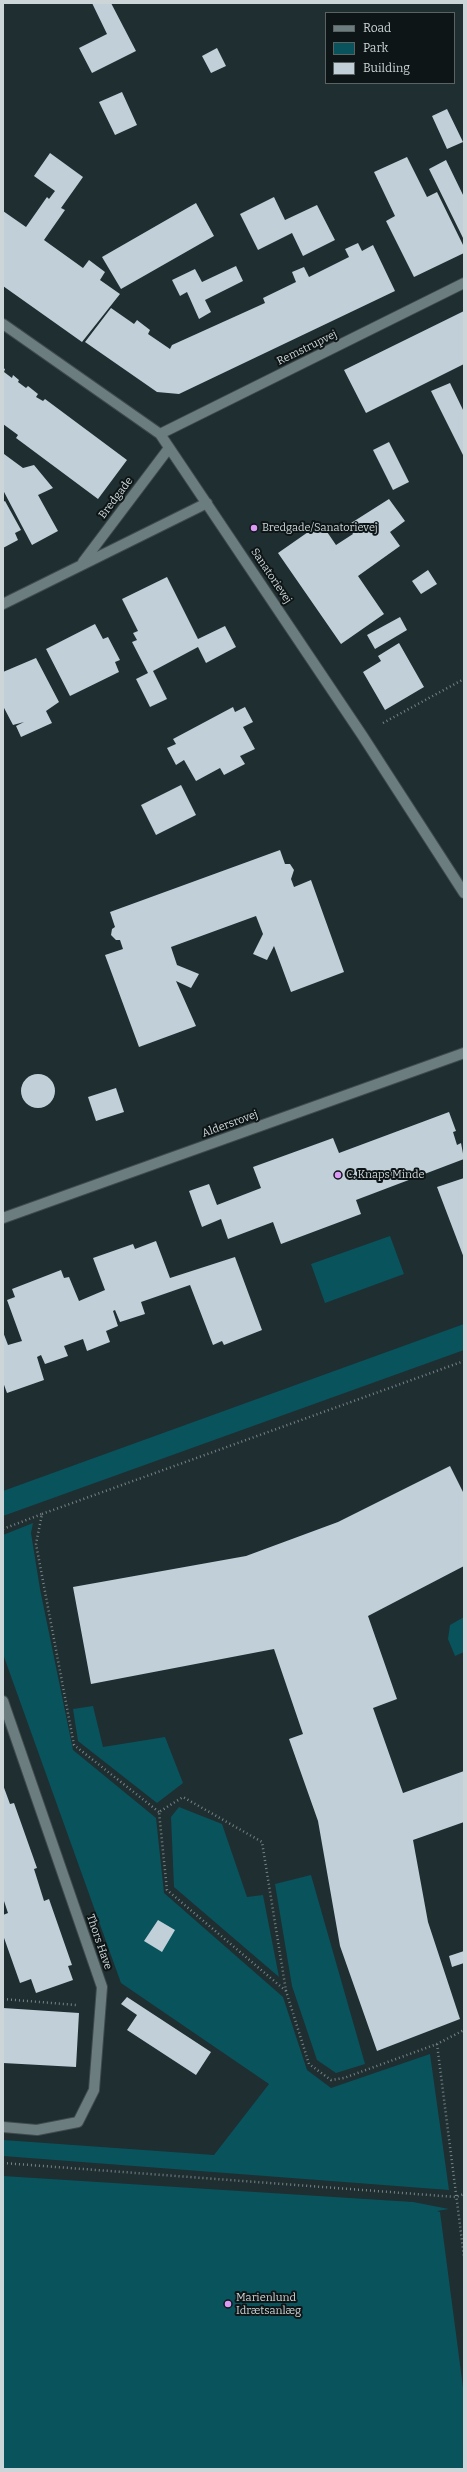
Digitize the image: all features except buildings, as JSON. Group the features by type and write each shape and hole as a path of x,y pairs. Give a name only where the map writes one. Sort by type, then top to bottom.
{"street":[{"name":"Remstrupvej","path":"160,434 464,283"},
{"name":"Sanatorievej","path":"3,324 160,434 362,735 464,893"},
{"name":"Bredgade","path":"82,563 169,448"},
{"name":"Bredgade","path":"3,604 82,563 207,503"},
{"name":"Aldersrovej","path":"3,1218 464,1053"},
{"name":"Thors Have","path":"3,1701 102,1987 94,2090 78,2122 37,2130 3,2128"}],"path":[{"path":"362,735 464,679"},
{"path":"3,1529 464,1360"},
{"path":"42,1514 36,1544 74,1745 159,1812 167,1890 286,1990"},
{"path":"159,1812 183,1797 262,1842 286,1990 310,2064 331,2080 344,2078 437,2044 464,2030"},
{"path":"3,1999 101,2006"},
{"path":"437,2044 464,2257"},
{"path":"3,2163 456,2196 464,2194"}],"green space":[{"path":"390,1236 404,1274 325,1303 311,1264"},
{"path":"464,1324 464,1350 3,1516 3,1491"},
{"path":"33,1523 31,1533 40,1589 73,1750 156,1818 164,1893 283,1997 307,2070 331,2088 430,2054 449,2190 3,2156 3,2140 214,2155 269,2084 121,1983 3,1654 3,1535"},
{"path":"464,1617 464,1652 455,1656 448,1639 450,1625"},
{"path":"93,1706 103,1747 165,1737 183,1783 157,1803 78,1741 73,1709"},
{"path":"179,1807 222,1824 247,1897 263,1895 279,1977 174,1887 171,1817"},
{"path":"311,1875 365,2064 336,2073 317,2060 292,1986 275,1884"},
{"name":"Marienlund Idrætsanlæg","path":"3,2176 413,2202 449,2209 437,2211 440,2212 464,2395 464,2469 3,2469"}],"place":[{"name":"Bredgade/Sanatorievej","path":"254,528"},
{"name":"C. Knaps Minde","path":"338,1175"},
{"name":"Marienlund Idrætsanlæg","path":"228,2304"}]}
